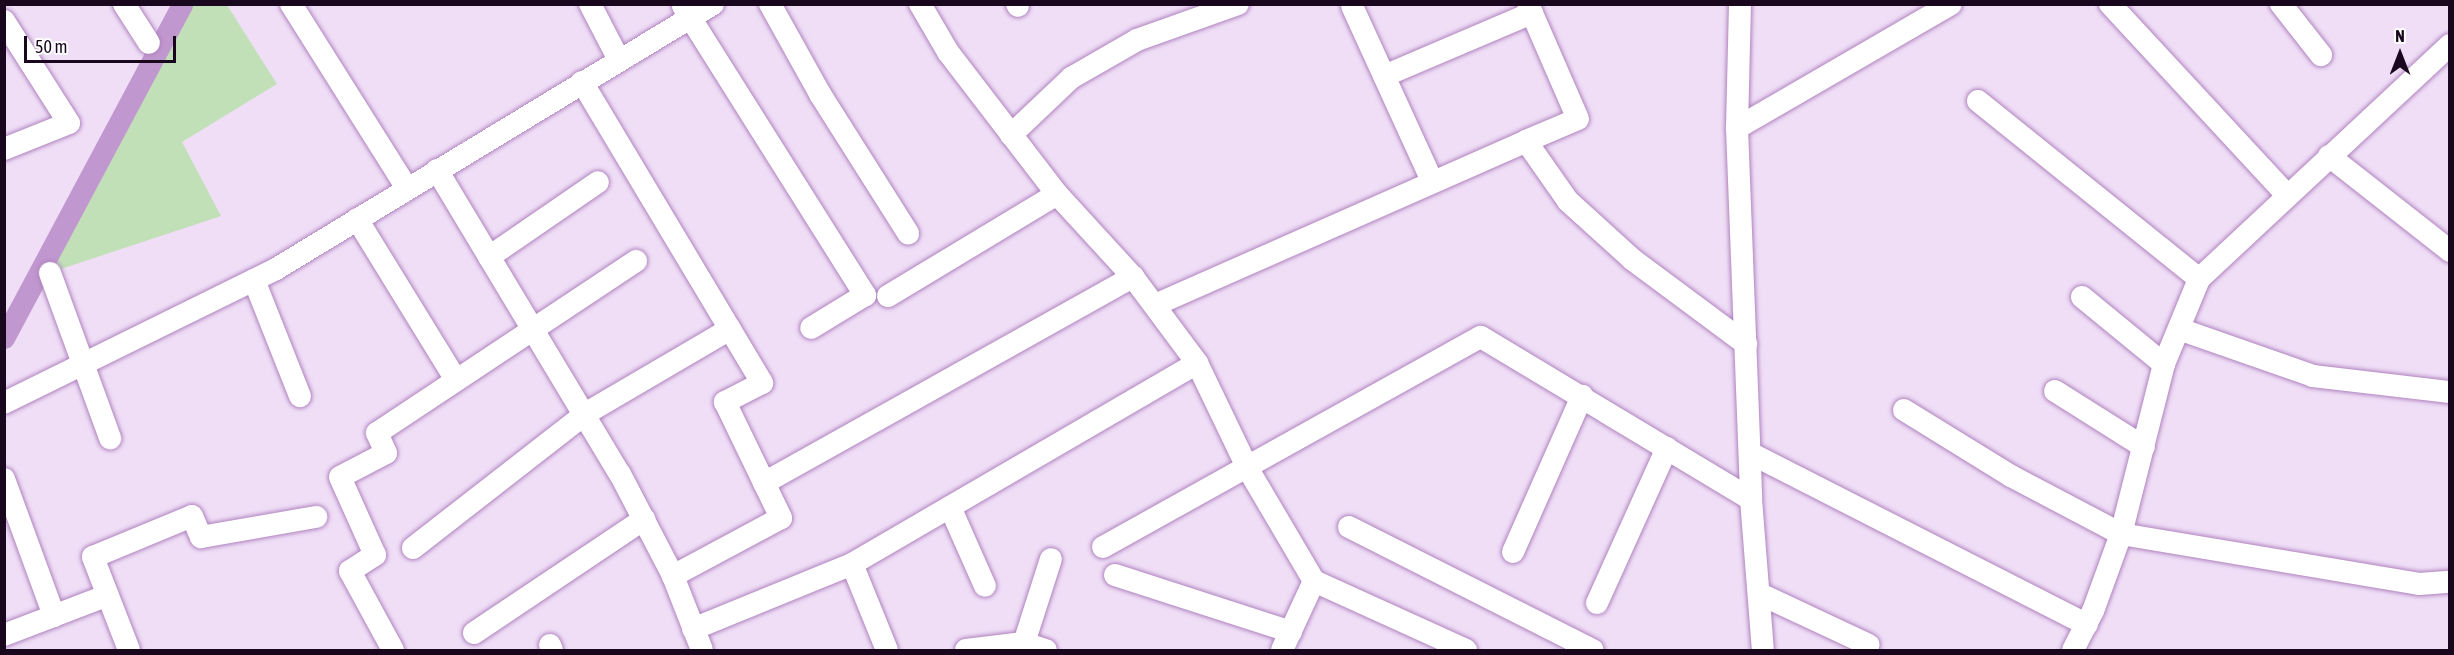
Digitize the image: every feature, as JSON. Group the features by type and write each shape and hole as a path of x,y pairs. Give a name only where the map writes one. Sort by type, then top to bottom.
{"street":[{"path":"124,4 149,43"},
{"path":"291,4 407,188"},
{"path":"590,4 619,60"},
{"path":"4,403 254,280 619,60 686,11 713,4"},
{"path":"770,4 820,94 908,233"},
{"path":"920,4 948,52 1011,135 1057,194 1133,277 1197,363 1248,469 1314,581 1466,651"},
{"path":"1011,135 1071,78 1137,40 1238,4"},
{"path":"1740,4 1737,128 1751,499 1763,651"},
{"path":"1737,128 1951,4"},
{"path":"2110,4 2286,195"},
{"path":"2281,4 2321,55"},
{"path":"1352,6 1432,181"},
{"path":"1155,305 1432,181 1578,119 1530,9 1384,76"},
{"path":"686,11 865,295 811,328"},
{"path":"4,21 69,123 4,148"},
{"path":"2073,651 2087,625 2121,534 2164,364 2199,279 2286,195 2450,45"},
{"path":"582,82 762,383 725,402 780,518 673,576"},
{"path":"1978,101 2199,279"},
{"path":"1526,141 1568,201 1633,260 1746,344"},
{"path":"2329,156 2450,251"},
{"path":"437,170 585,414 644,519 673,576 702,651"},
{"path":"489,257 598,182"},
{"path":"888,296 1057,194"},
{"path":"357,219 456,381"},
{"path":"393,651 350,571 375,555 340,477 386,453 377,433 636,261"},
{"path":"50,273 110,438"},
{"path":"764,483 1133,277"},
{"path":"254,280 300,396"},
{"path":"2082,297 2164,364"},
{"path":"413,548 585,414 730,329"},
{"path":"2179,329 2313,376 2450,392"},
{"path":"1103,547 1248,469 1481,337 1751,499"},
{"path":"693,629 852,564 1197,363"},
{"path":"2055,391 2144,447"},
{"path":"1513,552 1582,396"},
{"path":"1904,410 2011,476 2121,534 2419,584 2450,582"},
{"path":"1597,603 1667,448"},
{"path":"1750,453 2087,625"},
{"path":"4,479 11,517 54,615"},
{"path":"950,507 985,586"},
{"path":"129,651 93,557 192,516 201,537 316,517"},
{"path":"474,633 644,519"},
{"path":"1349,527 1593,651"},
{"path":"1024,643 1051,559"},
{"path":"852,564 887,651"},
{"path":"1115,574 1288,645 1314,581"},
{"path":"1760,594 1869,645"},
{"path":"4,635 108,595"},
{"path":"966,651 1024,643 1046,651"}],"green space":[{"path":"182,5 227,5 277,84 182,142 221,216 37,277"}],"waterway":[{"path":"4,338 182,4"}]}
